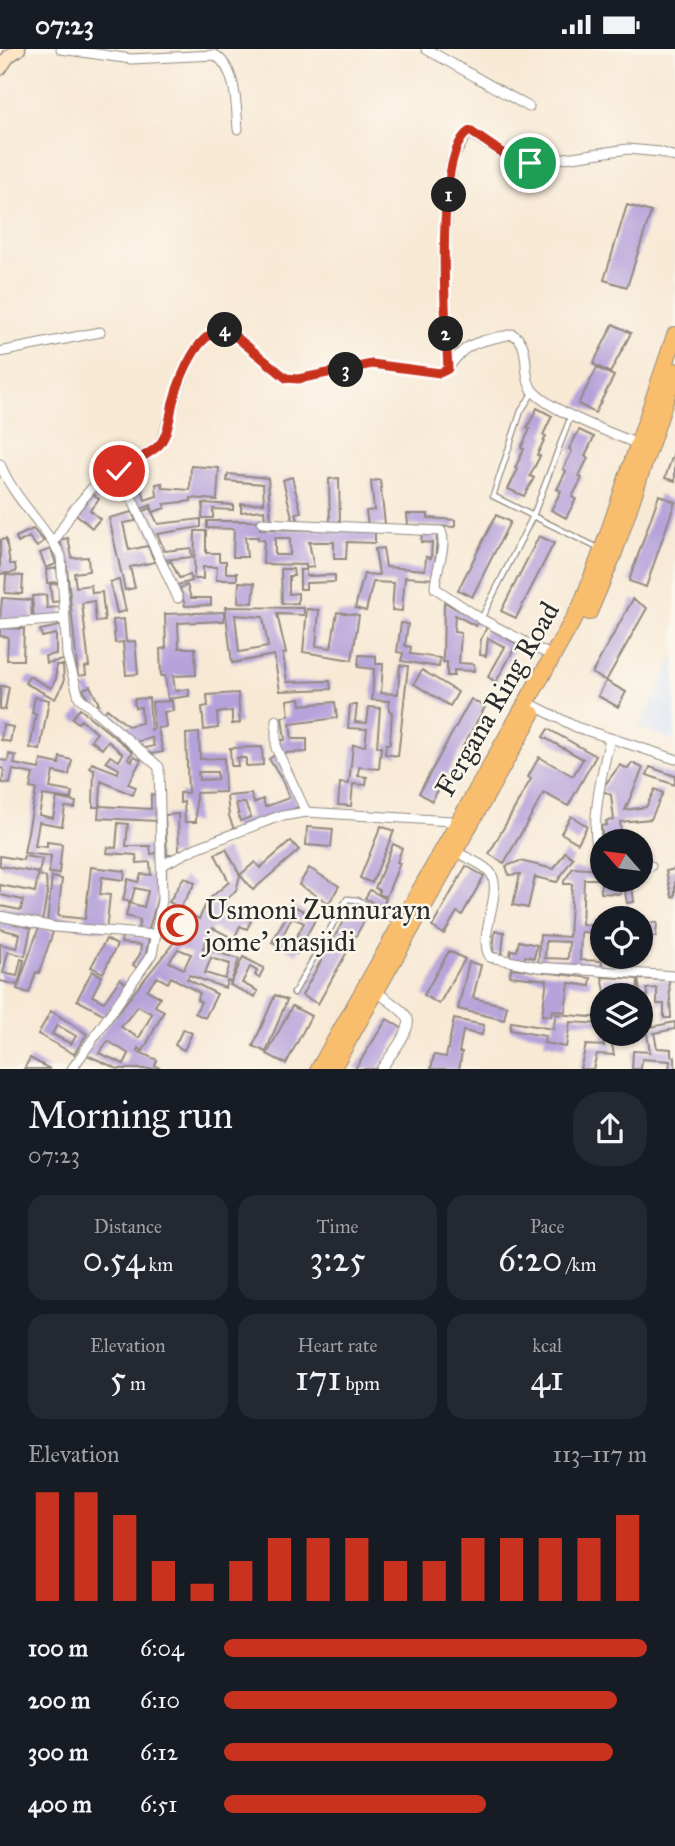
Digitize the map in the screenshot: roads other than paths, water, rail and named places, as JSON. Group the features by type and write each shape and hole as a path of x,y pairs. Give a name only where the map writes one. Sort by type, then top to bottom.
{"highway":[{"name":"Fergana Ring Road","path":"332,1069 456,852 532,704 552,656 581,606 675,335"},
{"name":"Fergana Ring Road","path":"319,1069 456,824 532,704 601,587 675,372"}],"street":[{"path":"61,49 131,59 217,52 228,69 235,94 239,129"},
{"path":"426,49 528,107"},
{"path":"0,69 11,51"},
{"path":"448,369 443,261 452,160 465,134 470,131 510,158 530,163 628,149 660,152 675,157"},
{"path":"54,542 72,512 91,489 159,446 191,358 199,344 210,333 221,329 229,331 286,378 298,379 372,364 440,373 448,369 462,351 471,345 512,334 522,342 528,383 533,391 572,415 638,444"},
{"path":"0,352 100,332"},
{"path":"0,464 7,482 54,542 61,556 67,655 79,697 159,767 162,900 152,954 72,1069"},
{"path":"119,471 178,597"},
{"path":"262,523 441,531 443,539 435,588 481,619 552,656"},
{"path":"0,624 64,618"},
{"path":"532,704 576,727 675,759"},
{"path":"276,720 276,748 306,812"},
{"path":"597,829 597,795 610,739"},
{"path":"162,865 196,848 276,817 306,812 451,821 456,824"},
{"path":"456,852 488,870 495,882 486,946 490,957 537,967 675,976"},
{"path":"0,916 54,927 156,936"},
{"path":"377,992 407,1016 409,1023 406,1032 381,1069"}],"lane":[{"path":"533,391 520,411 492,496 602,550"},
{"path":"481,619 533,516 572,415"},
{"path":"293,993 347,899 358,900 400,924"}],"place":[{"name":"Usmoni Zunnurayn jome' masjidi","path":"178,925"}]}
